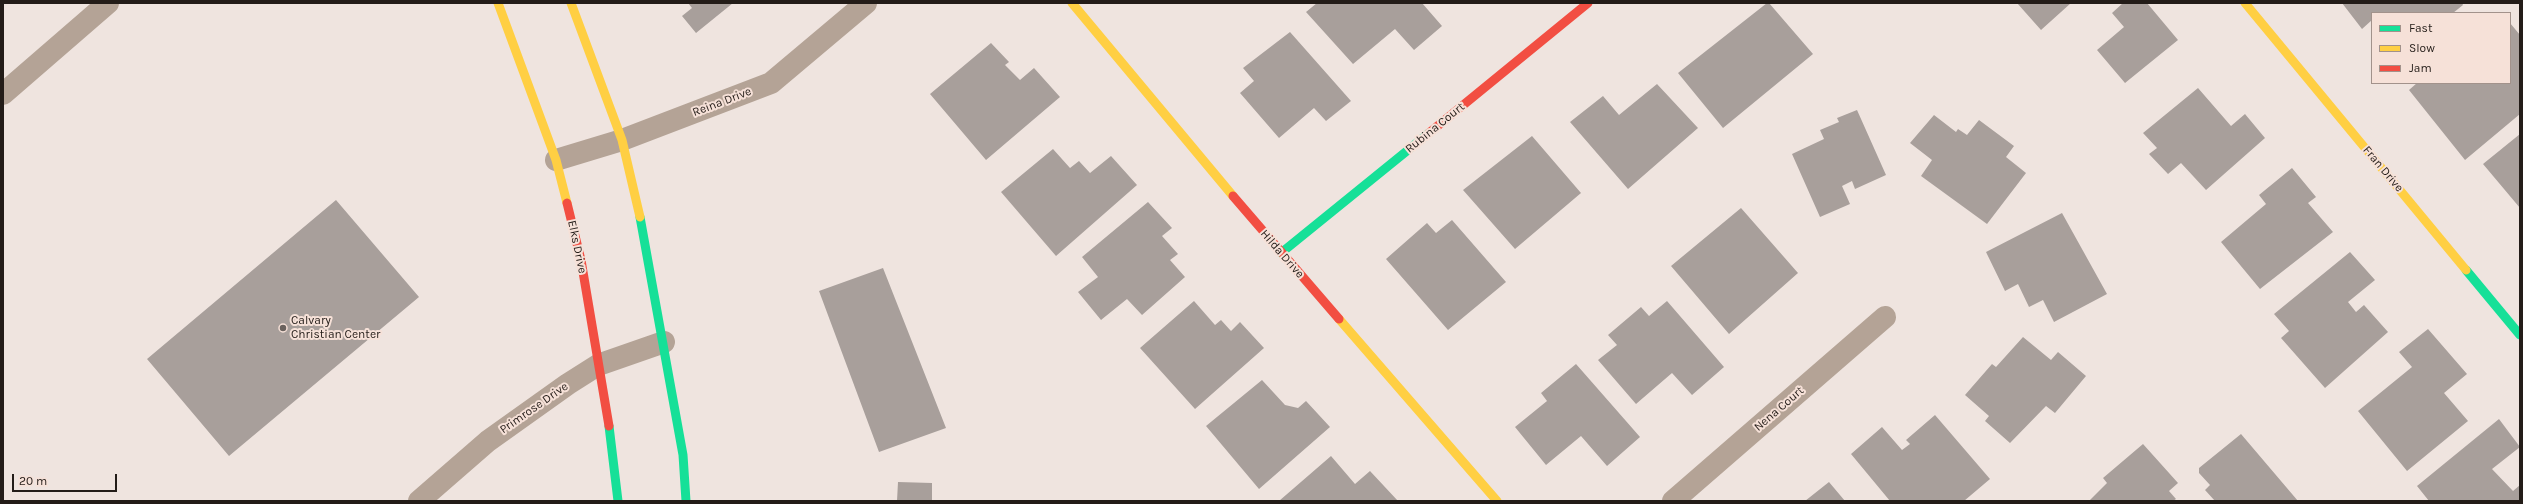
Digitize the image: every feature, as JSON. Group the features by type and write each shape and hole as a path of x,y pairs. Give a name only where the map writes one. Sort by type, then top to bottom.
{"street":[{"path":"3,94 108,3"},
{"name":"Elks Drive","path":"498,3 556,160 581,260 615,463 618,501"},
{"path":"571,3 622,140 647,247 682,455 686,501"},
{"name":"Reina Drive","path":"556,160 622,140 772,83 866,3"},
{"name":"Hilda Drive","path":"1072,3 1281,253 1497,501"},
{"name":"Rubina Court","path":"1281,253 1588,3"},
{"name":"Fran Drive","path":"2246,3 2520,335"},
{"name":"Nena Court","path":"1674,501 1885,317"},
{"name":"Primrose Drive","path":"419,501 488,441 598,365 664,342"}],"building":[{"path":"688,3 733,3 696,33 682,16 692,8"},
{"path":"1317,3 1422,3 1442,26 1414,50 1395,29 1353,64 1306,12"},
{"path":"1767,3 1769,3 1813,54 1723,128 1678,73"},
{"path":"2017,3 2071,3 2041,30"},
{"path":"2123,3 2147,3 2178,40 2125,83 2097,50 2124,27 2112,13"},
{"path":"2342,3 2462,3 2463,5 2454,12 2371,12 2371,21 2362,29"},
{"path":"2511,24 2520,35 2520,114 2465,160 2409,90 2416,84 2511,84"},
{"path":"1290,32 1351,101 1326,121 1314,108 1279,138 1240,93 1254,81 1243,68"},
{"path":"991,43 1009,62 1005,65 1020,80 1034,68 1060,97 986,160 930,94"},
{"path":"1657,84 1698,128 1628,189 1570,122 1603,96 1619,115"},
{"path":"2198,88 2231,126 2245,114 2265,138 2206,190 2181,163 2168,174 2149,154 2157,148 2143,133"},
{"path":"1857,110 1886,175 1855,189 1852,181 1842,186 1850,204 1820,217 1792,154 1824,139 1820,130 1839,122 1837,118"},
{"path":"1934,115 1956,132 1958,129 1967,135 1979,120 2014,146 2006,157 2026,173 1987,224 1921,176 1932,160 1910,143"},
{"path":"2520,134 2520,208 2483,164"},
{"path":"1532,136 1581,193 1515,249 1463,190"},
{"path":"1053,149 1070,168 1079,161 1090,173 1111,156 1137,185 1056,256 1001,192"},
{"path":"2292,168 2316,197 2308,203 2333,232 2260,289 2221,242 2266,204 2259,195"},
{"name":"Calvary Christian Center","path":"336,200 419,297 229,456 147,359"},
{"path":"1148,202 1172,228 1162,236 1178,254 1170,260 1185,277 1142,315 1127,299 1101,320 1078,292 1098,277 1082,257"},
{"path":"1741,208 1798,273 1729,334 1671,266"},
{"path":"2062,213 2107,294 2054,322 2043,300 2029,307 2018,284 2005,291 1986,252"},
{"path":"1452,220 1506,282 1448,330 1386,259 1427,223 1436,233"},
{"path":"2350,252 2375,280 2348,302 2356,312 2364,305 2388,332 2325,388 2281,338 2289,331 2274,314"},
{"path":"883,268 946,428 879,452 819,291"},
{"path":"1194,301 1215,325 1221,320 1231,331 1240,322 1264,348 1195,409 1140,348"},
{"path":"1667,301 1724,367 1692,395 1672,373 1636,404 1598,360 1617,345 1608,335 1641,307 1649,316"},
{"path":"2428,329 2467,374 2444,393 2468,421 2407,471 2358,411 2412,367 2399,352"},
{"path":"2023,337 2051,360 2058,352 2086,376 2055,413 2046,406 2010,443 1985,421 1989,416 1965,395 1992,364 1996,367"},
{"path":"1576,364 1640,437 1607,466 1581,436 1546,465 1515,427 1547,401 1541,393"},
{"path":"1262,380 1285,405 1298,408 1306,401 1330,427 1259,489 1206,426"},
{"path":"1935,415 1990,479 1964,501 1890,501 1851,454 1882,427 1902,450 1910,444 1906,440"},
{"path":"2499,419 2520,447 2492,469 2513,491 2520,485 2520,501 2429,501 2417,486"},
{"path":"2241,434 2298,501 2215,501 2205,490 2210,485 2199,473 2199,468"},
{"path":"2143,444 2178,483 2169,491 2176,499 2173,501 2089,501 2107,483 2103,478"},
{"path":"1331,456 1355,484 1370,471 1398,501 1279,501"},
{"path":"898,482 932,483 932,501 897,501"},
{"path":"1829,482 1845,501 1805,501"}],"traffic: fast":[{"path":"1281,253 1429,133"},
{"path":"640,217 683,455 686,501"},
{"path":"2466,270 2520,335"},
{"path":"609,426 618,501"}],"traffic: slow":[{"path":"498,3 556,160 567,203"},
{"path":"571,3 622,140 640,217"},
{"path":"1072,3 1233,196"},
{"path":"2245,3 2466,270"},
{"path":"1339,319 1497,501"}],"traffic: jam":[{"path":"1429,133 1588,3"},
{"path":"1233,196 1339,319"},
{"path":"567,203 581,260 609,426"}],"place":[{"name":"Calvary Christian Center","path":"283,328"}]}
